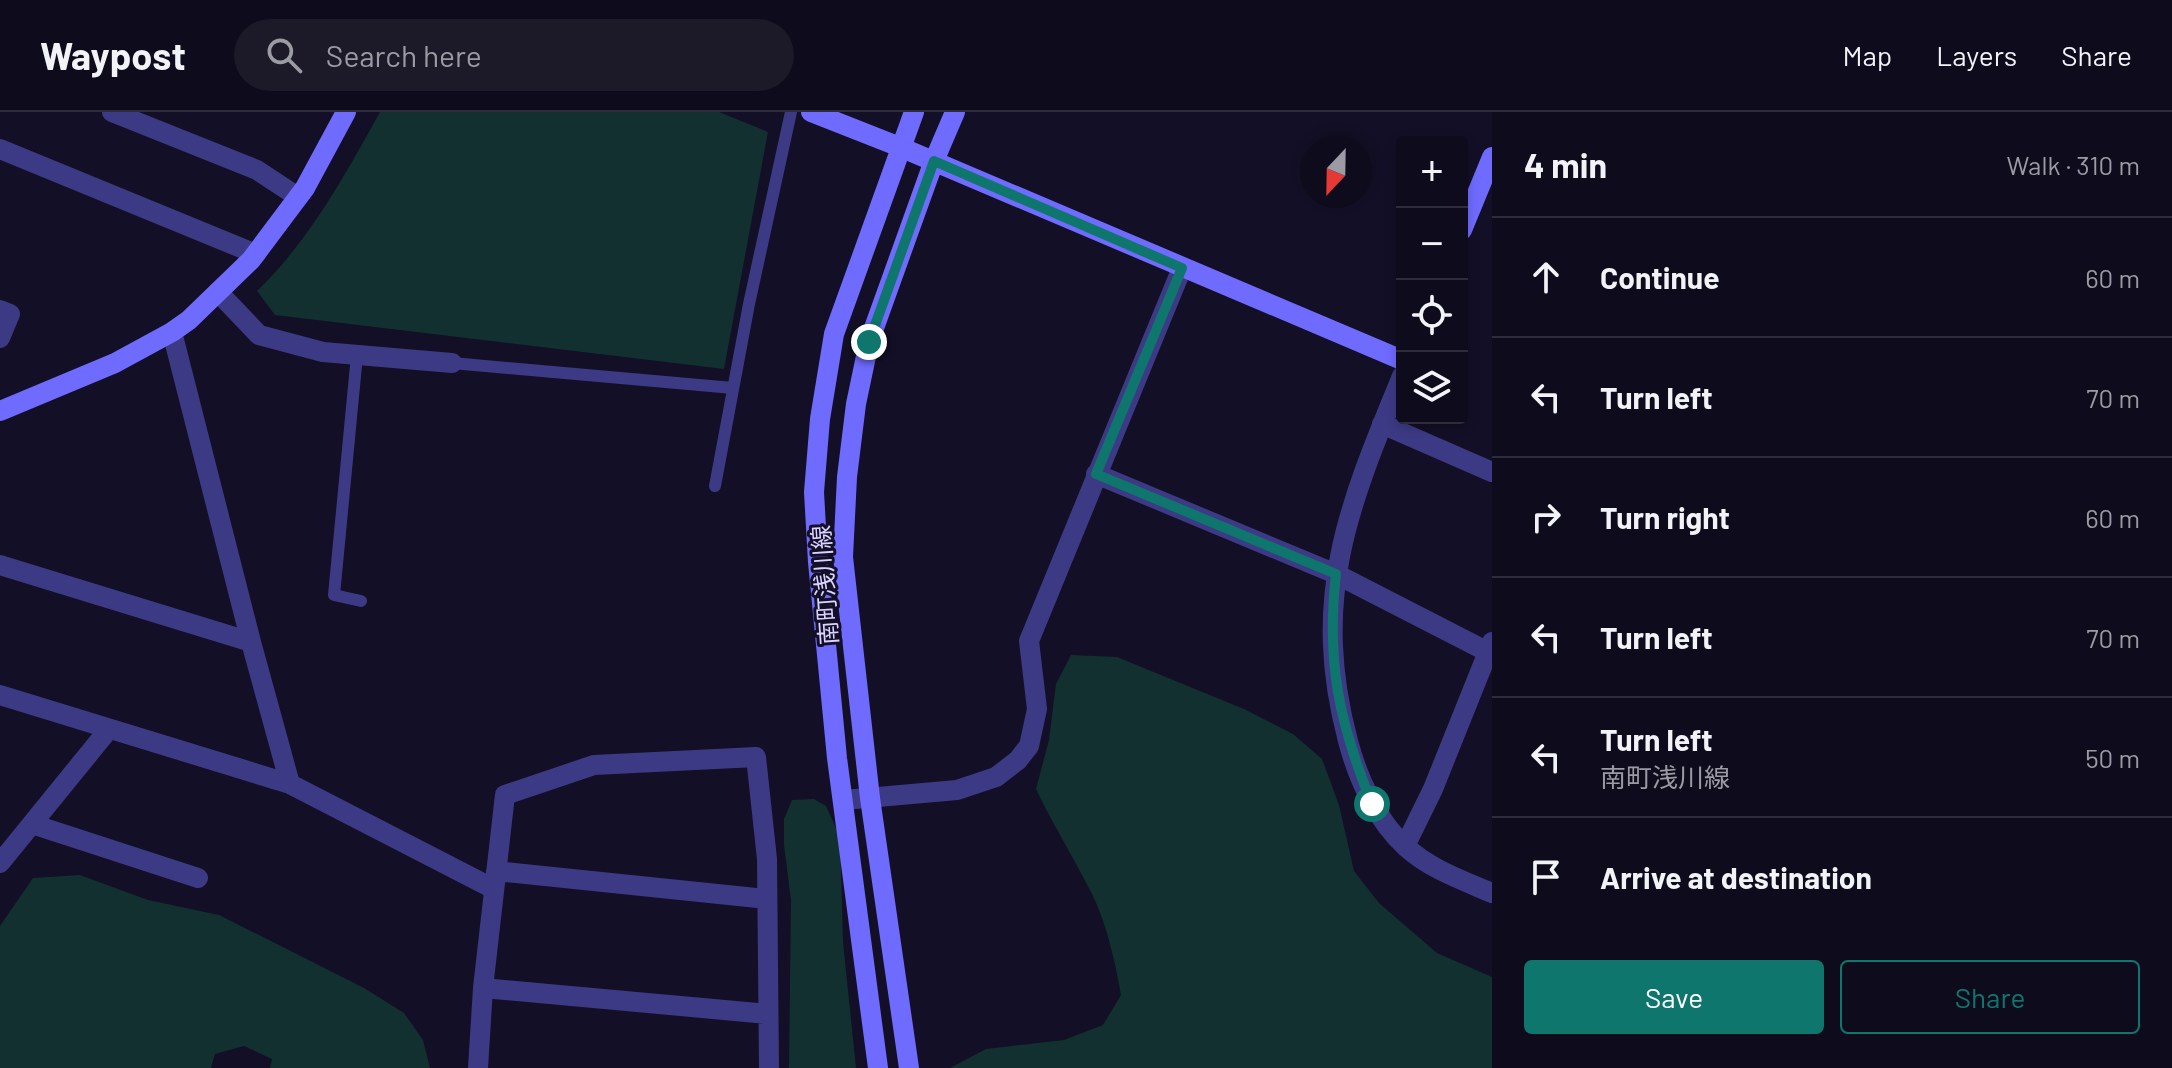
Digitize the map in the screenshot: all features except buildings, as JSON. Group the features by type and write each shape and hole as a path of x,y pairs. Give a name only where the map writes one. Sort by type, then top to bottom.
{"street":[{"path":"112,112 257,170 298,197"},
{"path":"0,411 115,363 172,332 256,254 298,197 346,112"},
{"path":"811,112 934,161 1396,357"},
{"name":"南町浅川線","path":"878,1068 837,758 814,492 820,419 834,334 914,112"},
{"name":"南町浅川線","path":"909,1068 870,798 843,557 847,477 856,404 869,342 934,161 955,112"},
{"path":"0,149 256,254"},
{"path":"1468,215 1492,157"},
{"path":"844,800 957,790 996,777 1018,760 1029,746 1037,709 1029,641 1182,268"},
{"path":"218,292 259,335 323,352 452,363"},
{"path":"0,310 10,314 0,338"},
{"path":"172,332 290,784"},
{"path":"1396,390 1346,524 1336,574 1331,644 1341,715 1352,755 1372,804 1405,846 1435,868 1492,893"},
{"path":"1382,424 1492,472"},
{"path":"1096,474 1336,574 1491,650 1433,789 1405,846"},
{"path":"0,565 251,642"},
{"path":"0,695 290,784 495,880 767,899"},
{"path":"0,863 8,841 32,824 109,729"},
{"path":"478,1068 483,988 505,795 594,765 756,757 767,859 769,1068"},
{"path":"32,824 198,878"},
{"path":"483,988 768,1014"}],"lane":[{"path":"715,486 791,112"},
{"path":"357,355 334,595 361,601"},
{"path":"452,363 733,388"}],"green space":[{"path":"380,112 719,112 768,132 724,369 275,315 257,291 310,229"},
{"path":"1071,655 1117,657 1244,709 1293,734 1322,759 1339,805 1354,871 1379,903 1437,953 1492,977 1492,1068 950,1068 986,1049 1064,1040 1103,1025 1121,995 1110,943 1097,906 1036,789 1049,740 1056,684"},
{"path":"814,799 826,806 840,837 843,942 856,1068 789,1068 791,900 784,819 792,800"},
{"path":"80,875 148,900 219,915 364,988 404,1013 423,1040 430,1068 270,1068 272,1059 244,1046 215,1054 211,1068 0,1068 0,926 33,878"}],"route":[{"path":"869,342 934,161 1182,268 1096,474 1336,574 1331,644 1335,678 1352,755 1372,804"}]}
